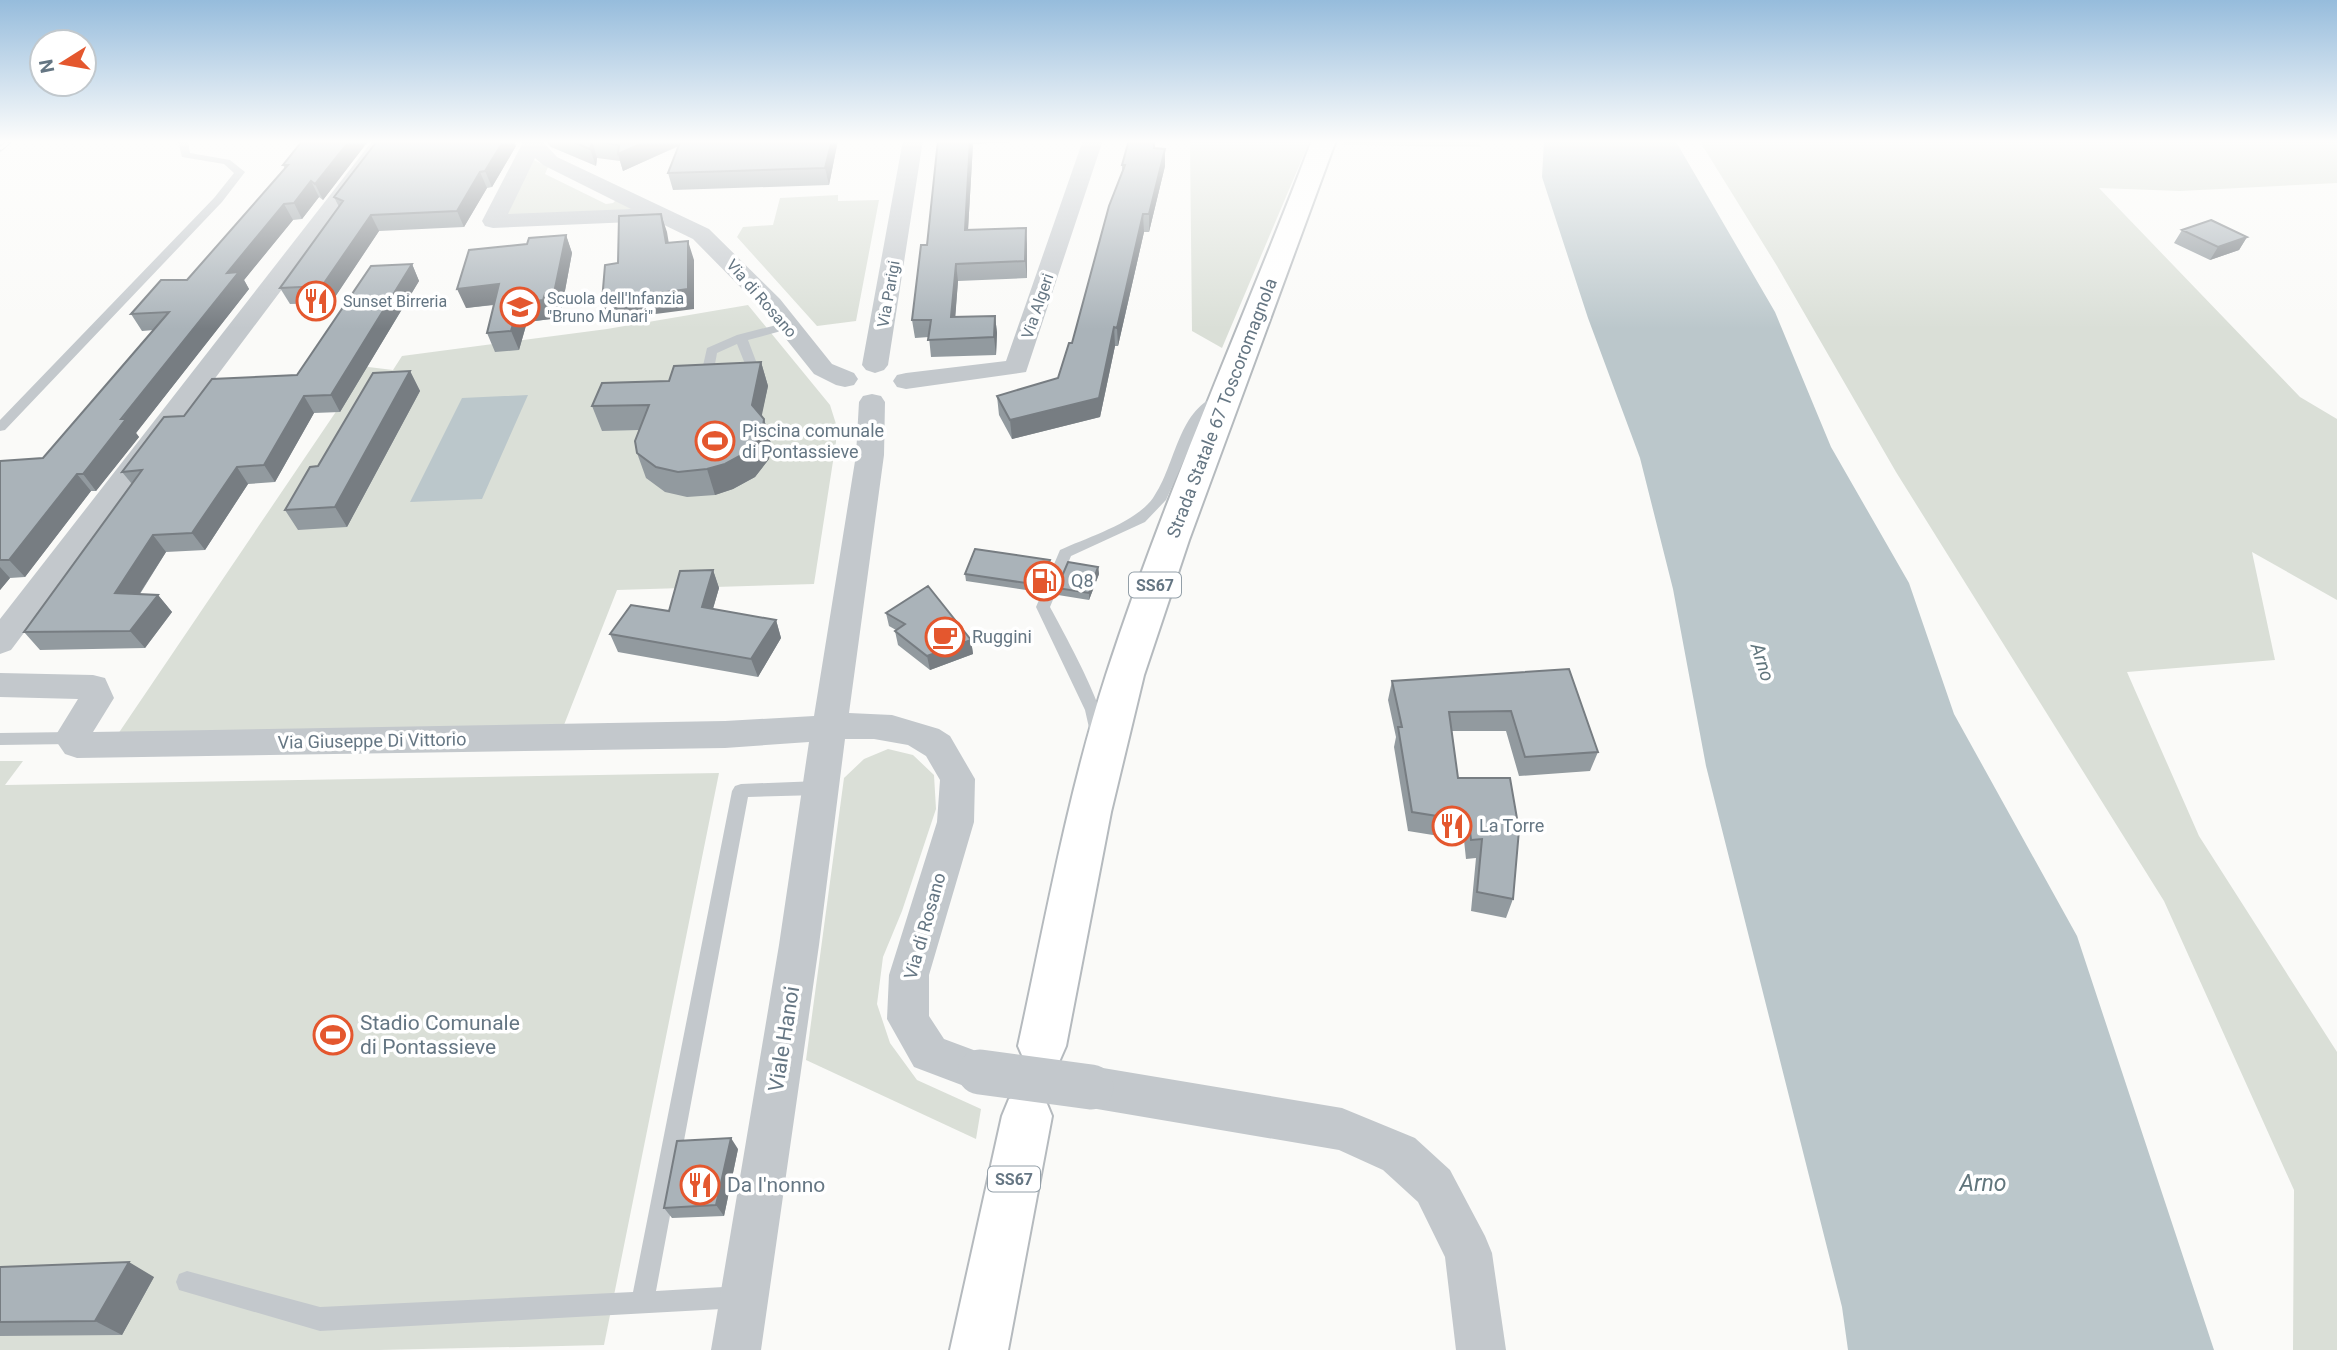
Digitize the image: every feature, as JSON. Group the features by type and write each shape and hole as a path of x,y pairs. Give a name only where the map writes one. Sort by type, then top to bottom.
{"main road":[{"name":"Strada Statale 67 Toscoromagnola","path":"1042,1046 1102,761 1125,674 1170,540 1299,203"},
{"name":"SS67","path":"979,1350 1027,1116"}],"street":[{"path":"0,642 336,203"},
{"path":"501,203 493,221 663,214"},
{"name":"Via di Rosano","path":"640,203 701,234 771,304 823,369 845,379 843,388 849,397 872,402"},
{"name":"Via Parigi","path":"875,365 902,203"},
{"name":"Via Algeri","path":"906,381 1017,367 1072,203"},
{"path":"830,727 870,455 872,402 893,397 905,387 906,381 905,375 896,368 875,365 854,371 845,379"},
{"path":"0,685 93,687 97,698 71,738"},
{"name":"Via di Rosano","path":"830,727 864,725 904,730 938,746 955,770 959,797 957,816 910,970 907,1009 920,1043 929,1054 953,1066 980,1072 1265,1114 1342,1129 1399,1154 1434,1186 1468,1253 1481,1350"},
{"name":"Via Giuseppe Di Vittorio","path":"71,738 77,745 147,745 748,734 830,727"},
{"name":"Viale Hanoi","path":"736,1350 830,727"}],"lane":[{"path":"0,427 215,203"},
{"path":"741,338 755,377 706,379 711,351 741,338 788,327"},
{"path":"1102,761 1093,710 1044,607 1065,553 1140,519 1159,500 1200,411 1224,396"},
{"path":"0,739 71,738"},
{"path":"642,1303 741,791 819,788"},
{"path":"187,1282 320,1319 744,1296"}],"shaded area":[{"path":"511,203 628,203 639,209 504,216"},
{"path":"779,203 878,203 856,321 817,326 737,237 743,227 773,225"},
{"path":"1191,203 1283,203 1222,348 1192,331"},
{"path":"1738,203 2113,203 2300,397 2337,419 2337,600 2252,552 2275,660 2127,672 2199,836 2337,1052 2337,1350 2293,1350 2294,1190 2164,901 1896,472"},
{"path":"748,305 830,405 836,424 836,442 814,584 617,590 562,730 118,734 356,382 352,365 393,370 402,356 607,329"},
{"path":"888,749 913,755 934,775 936,809 902,911 883,957 877,1004 890,1043 917,1080 981,1109 976,1139 806,1060 844,778 864,759"},
{"name":"Stadio Comunale di Pontassieve","path":"0,761 23,761 5,785 719,773 604,1345 379,1350 0,1350"}],"water":[{"name":"Arno","path":"1550,203 1712,203 1775,312 1831,447 1909,583 1954,714 2077,936 2214,1350 1848,1350 1842,1307 1706,766 1673,589 1640,458 1588,318"},
{"path":"528,395 482,499 410,502 462,398"}],"building":[{"path":"255,203 294,203 284,204 227,273 239,272 121,419 126,419 83,474 77,474 9,560 0,560 0,461 43,458 169,312 131,314 161,280 187,280"},
{"path":"342,203 462,203 457,211 371,215 322,286 280,288"},
{"path":"931,203 966,203 965,230 1026,228 1025,261 956,264 951,317 995,316 994,337 928,340 931,320 912,320 921,245 927,245"},
{"path":"1110,203 1152,203 1149,214 1143,214 1099,398 1010,420 997,396 1058,378 1069,343 1072,343"},
{"path":"661,214 666,243 688,241 688,289 602,301 605,265 618,263 619,216"},
{"path":"2211,220 2247,237 2218,247 2182,230"},
{"path":"566,235 554,293 545,294 543,300 519,303 511,331 487,333 499,284 457,289 469,250 527,244 529,238"},
{"path":"412,264 331,395 304,396 264,465 237,467 192,533 153,535 115,593 158,595 130,631 24,632 142,470 122,472 164,417 184,416 212,379 297,375 371,266"},
{"path":"761,362 752,405 764,419 762,434 747,452 725,464 707,469 678,472 656,467 637,453 635,441 649,405 592,406 602,383 669,381 674,366"},
{"path":"410,371 335,507 285,510 310,467 318,466 373,373"},
{"path":"975,549 1050,560 1039,585 965,574"},
{"path":"1068,562 1098,567 1089,593 1057,588"},
{"path":"713,570 702,607 776,620 751,659 610,634 631,605 669,611 680,571"},
{"path":"928,586 971,640 927,656 895,631 905,624 886,613"},
{"path":"1569,669 1598,752 1525,757 1511,711 1449,712 1458,778 1510,778 1519,830 1513,899 1477,892 1482,839 1471,840 1469,821 1412,812 1398,727 1402,727 1392,681"},
{"path":"731,1138 716,1205 664,1208 677,1141"},
{"path":"129,1262 95,1321 0,1322 0,1267"}],"place":[{"name":"Sunset Birreria","path":"316,301"},
{"name":"Scuola dell'Infanzia \"Bruno Munari\"","path":"520,307"},
{"name":"Piscina comunale di Pontassieve","path":"715,441"},
{"name":"Q8","path":"1044,581"},
{"name":"Ruggini","path":"945,637"},
{"name":"La Torre","path":"1452,826"},
{"name":"Stadio Comunale di Pontassieve","path":"333,1035"},
{"name":"Da I'nonno","path":"700,1185"}]}
